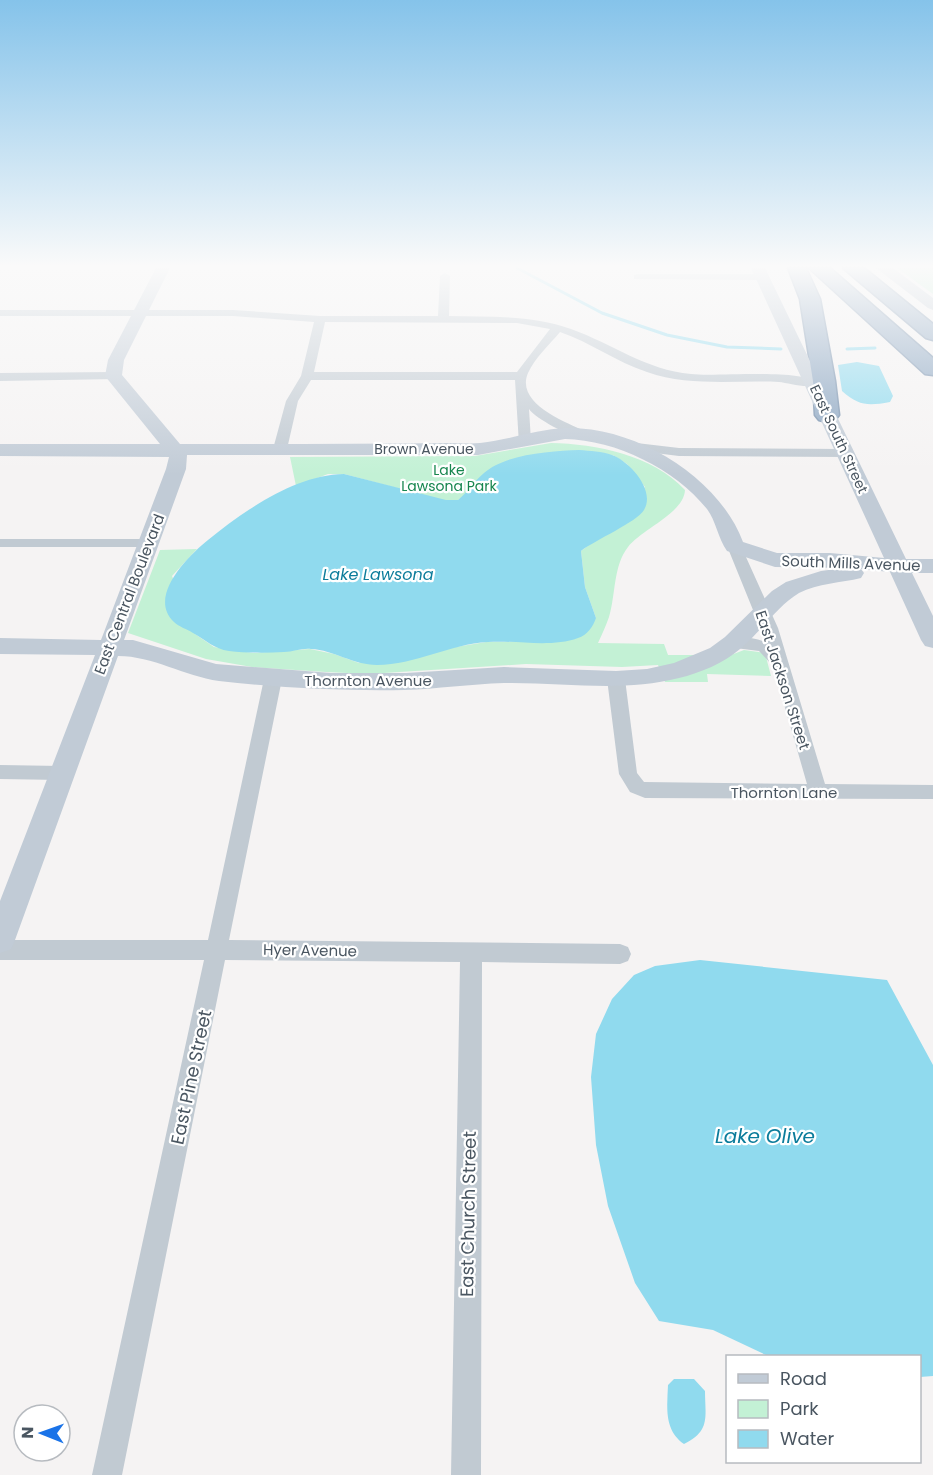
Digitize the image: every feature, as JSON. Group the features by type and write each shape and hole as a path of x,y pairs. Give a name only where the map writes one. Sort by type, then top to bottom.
{"highway":[{"path":"816,337 824,381 826,414"},
{"path":"896,337 933,369"}],"street":[{"path":"113,376 116,360 128,337"},
{"path":"280,449 292,401 302,389 307,376 316,337"},
{"path":"524,441 521,376 550,337"},
{"path":"576,337 633,363 666,374 694,378 790,379 812,383"},
{"name":"East South Street","path":"790,337 898,566"},
{"path":"0,377 113,376"},
{"path":"113,376 175,450"},
{"path":"307,376 521,376"},
{"path":"522,392 538,413 580,434"},
{"name":"Brown Avenue","path":"0,450 478,449 561,434 580,434 623,445 679,452 845,453"},
{"name":"East Jackson Street","path":"623,445 689,480 714,505 726,522 740,563 748,576 770,628 818,791"},
{"name":"East Central Boulevard","path":"0,939 176,469 178,457 175,450"},
{"path":"689,480 683,469 684,463 700,452"},
{"path":"0,543 148,543"},
{"name":"South Mills Avenue","path":"734,546 775,560 830,560 898,566 933,566"},
{"path":"898,566 933,640"},
{"name":"Thornton Avenue","path":"0,645 110,646 144,651 216,672 273,679 371,682 514,675 616,679 679,670 718,654 733,643 780,596 812,580 898,566"},
{"path":"733,643 748,642 765,647 773,653 780,666"},
{"name":"East Pine Street","path":"107,1475 273,679"},
{"name":"Thornton Lane","path":"616,679 628,774 637,787 655,792 933,792"},
{"path":"0,772 61,773"},
{"name":"Hyer Avenue","path":"0,950 620,954"},
{"name":"East Church Street","path":"466,1475 471,952"}],"green space":[{"name":"Lake Lawsona Park","path":"551,443 586,446 623,454 657,468 685,490 678,506 634,540 623,555 617,571 609,617 598,643 664,644 668,655 731,655 744,650 765,653 771,676 707,674 708,682 665,682 658,665 622,667 526,664 368,674 326,672 252,667 206,659 128,633 160,550 197,549 172,576 195,634 214,647 253,653 310,649 359,663 486,642 552,641 596,618 585,587 581,551 597,539 645,487 627,464 613,455 465,495 458,500 446,501 344,474 328,474 296,486 290,457 475,456"}],"water":[{"path":"857,362 879,366 893,396 890,402 864,404 842,391 838,365"},
{"name":"Lake Lawsona","path":"579,450 608,454 626,463 644,485 647,502 640,515 581,551 585,587 596,618 589,630 578,638 556,643 488,642 460,646 405,662 377,665 360,663 311,649 263,653 224,650 178,625 167,612 165,601 168,589 181,566 190,556 238,517 289,487 326,476 344,474 446,500 458,500 484,473 504,462 529,455"},
{"name":"Lake Olive","path":"700,960 887,980 933,1065 933,1376 921,1377 921,1355 766,1355 713,1330 659,1321 635,1283 608,1206 596,1145 591,1077 596,1034 612,999 634,975 655,966"},
{"path":"674,1379 694,1379 705,1391 703,1428 699,1434 684,1444 673,1432 668,1418 668,1385"}],"waterway":[{"path":"676,337 727,347 781,349"},
{"path":"847,349 875,348"}]}
